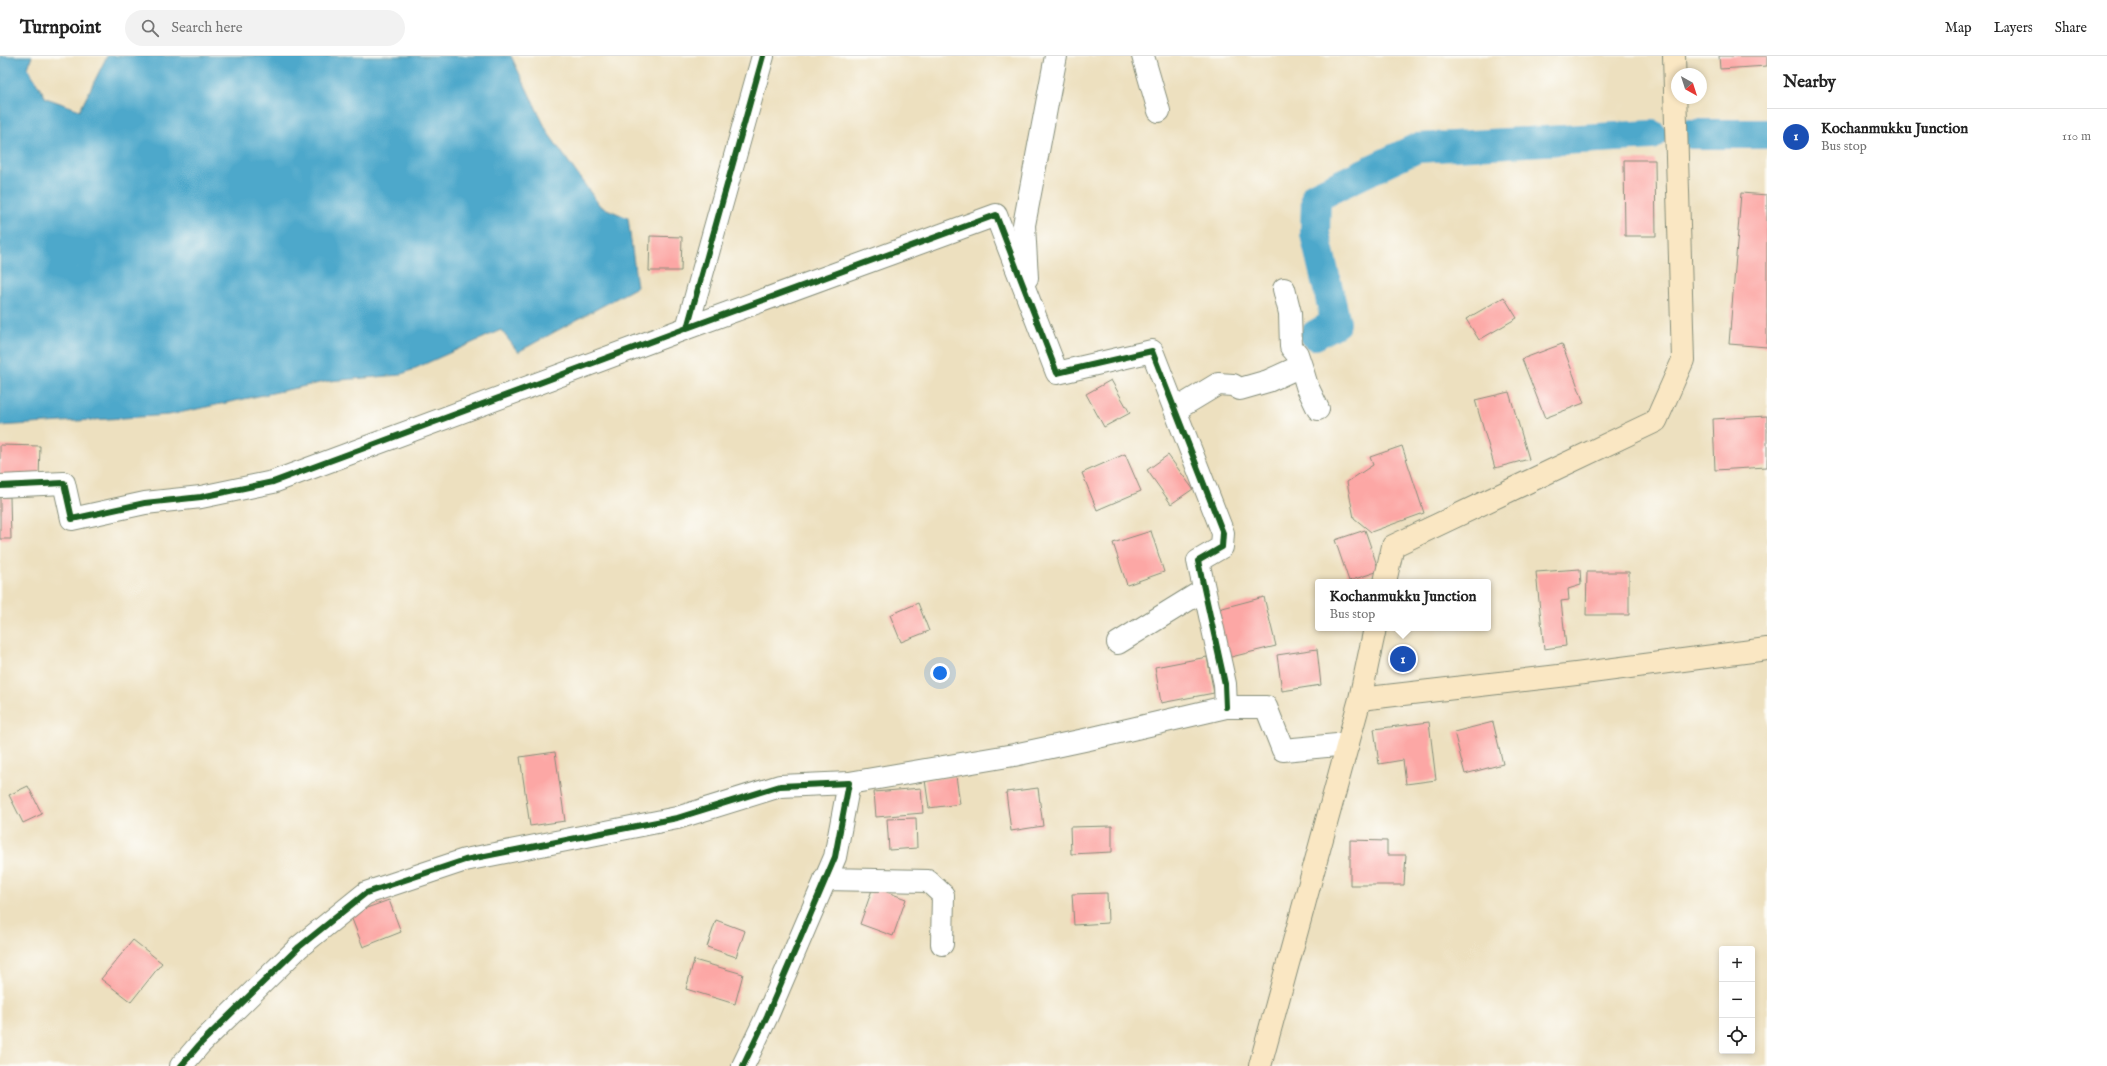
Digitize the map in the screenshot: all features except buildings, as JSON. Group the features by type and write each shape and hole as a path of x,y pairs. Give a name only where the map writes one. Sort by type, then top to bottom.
{"main road":[{"path":"1386,579 1393,546 1656,421 1683,360 1674,56"},
{"path":"1260,1066 1360,699 1374,631"},
{"path":"1360,699 1767,650"}],"street":[{"path":"687,328 763,56"},
{"path":"1028,297 1024,226 1056,56"},
{"path":"1143,56 1159,111"},
{"path":"0,486 64,483 72,519 146,502 201,497 273,482 996,215 1057,373 1152,351 1223,533 1222,547 1198,561 1225,684 1226,707"},
{"path":"1285,295 1290,312 1291,347 1297,354 1307,386 1318,408"},
{"path":"1175,410 1218,384 1233,385 1240,389 1268,381 1301,366"},
{"path":"1118,642 1204,590"},
{"path":"181,1066 200,1044 299,947 366,893 465,860 677,818 780,786 849,783 1029,752 1226,707 1266,707 1283,750 1348,744"},
{"path":"743,1066 767,1016 835,857 849,783"},
{"path":"825,879 928,881 943,895 942,944"}],"water":[{"path":"0,56 32,56 28,68 46,98 80,110 107,56 511,56 548,133 600,206 628,218 637,287 518,352 501,330 400,375 329,381 169,415 0,426"}],"waterway":[{"path":"1691,134 1767,134"},
{"path":"1315,335 1336,323 1315,234 1316,196 1417,148 1652,135"}],"cycle path":[{"path":"0,486 64,483 72,519 145,503 201,497 273,482 687,328 763,56"},
{"path":"687,328 996,215 1057,373 1152,351 1223,533 1222,547 1198,561 1225,684 1226,707"},
{"path":"181,1066 200,1044 299,947 366,893 465,860 677,818 780,786 849,783 835,857 767,1016 743,1066"}],"place":[{"name":"Kochanmukku Junction","path":"1403,659"}]}
